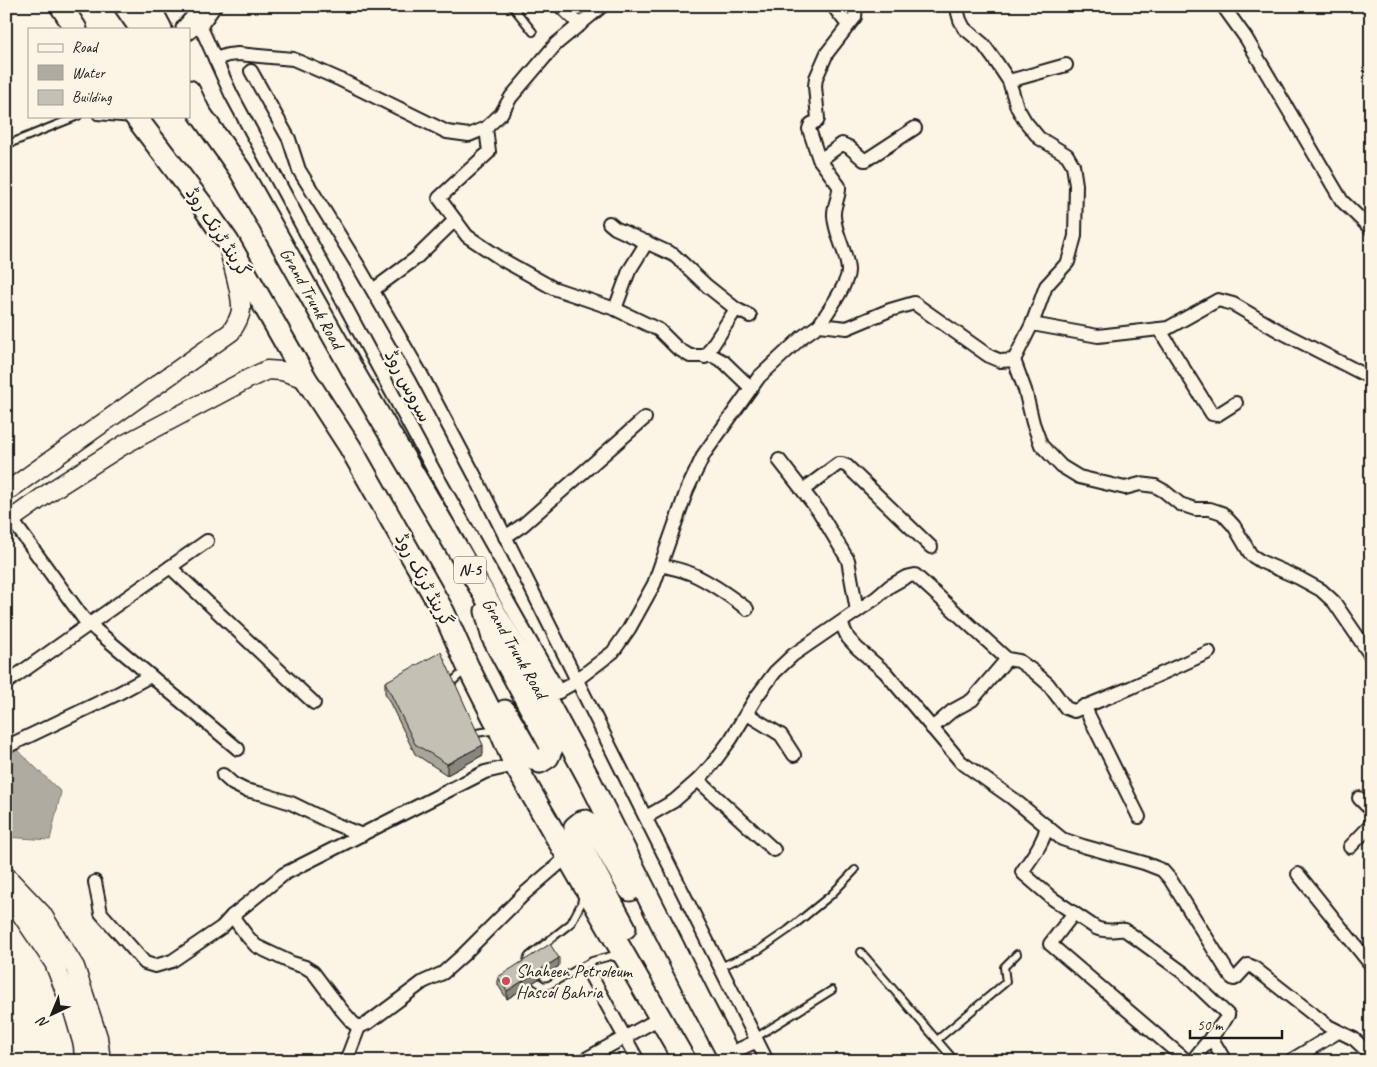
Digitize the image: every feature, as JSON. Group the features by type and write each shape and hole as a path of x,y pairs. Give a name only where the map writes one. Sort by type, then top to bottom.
{"highway":[{"path":"61,6 75,28"},
{"path":"125,6 140,28"},
{"path":"149,6 160,28"},
{"name":"Grand Trunk Road","path":"190,93 194,105 240,170 357,378 480,587 552,695 588,777 730,1058"},
{"name":"گرینڈ ٹرنک روڈ","path":"135,118 200,202 228,242 306,379 350,447 444,613 515,765 685,1061"},
{"path":"444,613 475,655 531,757 540,762 548,757 552,748 493,638 480,587"},
{"path":"659,1015 644,963 575,834 575,828 581,822 586,821 593,825 664,951 700,1000"}],"main road":[{"path":"6,492 231,332 241,312 241,300 228,242"},
{"path":"9,521 54,489 125,444 248,379 267,370 282,371 306,379"},
{"path":"6,876 42,914 75,967 98,1037 101,1061"},
{"path":"6,898 21,914 54,963 74,1014 83,1045 84,1061"}],"street":[{"path":"193,15 215,6"},
{"path":"560,6 580,25"},
{"path":"215,59 238,54 293,59 341,80 447,132 469,135 486,128 501,114 512,97 556,44 602,6"},
{"path":"833,6 848,25"},
{"path":"552,695 577,680 613,652 629,629 654,584 687,490 704,454 760,377 802,336 819,325 846,280 848,270 834,219 834,210 840,190 820,160 809,129 811,124 818,119 816,78 827,53 855,17 856,6"},
{"path":"959,6 958,13 964,28 983,44 1009,80 1017,108 1025,121 1039,138 1066,155 1073,165 1076,185 1075,236 1068,262 1046,286 1032,324 1014,360 1041,445 1061,466 1079,477 1126,488 1140,484 1155,486 1180,504 1196,509 1210,509 1222,513 1234,526 1251,555 1262,562 1300,578 1321,590 1334,602 1371,656"},
{"path":"1223,6 1246,38 1342,201 1371,229"},
{"name":"سروس روڈ","path":"193,15 231,94 433,469 552,695"},
{"path":"1009,80 1066,65"},
{"path":"251,71 289,139 298,170 373,290 421,374 476,478 767,1061"},
{"path":"486,128 489,152 438,198 467,236 512,265 553,288 615,309 659,330 677,348 690,356 712,356 724,362 751,388"},
{"path":"820,160 842,144 866,160 916,128"},
{"path":"373,290 415,259 454,220"},
{"path":"609,223 615,228 674,254 707,286 736,309 750,316"},
{"path":"615,309 629,271 647,242"},
{"path":"1032,324 1098,336 1168,328 1218,300 1233,304 1281,332 1371,378"},
{"path":"819,325 847,328 890,310 914,303 989,356 1002,361 1014,360"},
{"path":"705,357 736,309"},
{"path":"1159,329 1212,414 1217,416 1236,403"},
{"path":"506,537 523,525 645,418"},
{"path":"779,460 818,510 848,560 857,611"},
{"path":"803,490 838,464 847,466 931,547"},
{"path":"9,521 90,624 238,749"},
{"path":"6,683 207,541"},
{"path":"661,565 691,573 747,608"},
{"path":"170,567 314,703"},
{"path":"646,817 674,801 711,766 731,739 757,696 775,672 793,655 841,623 890,586 906,577 915,575 1007,659 1019,661 1033,671 1048,684 1066,708 1074,711 1209,652"},
{"path":"841,623 848,638 885,672 961,762 1012,798 1062,839 1162,870 1170,879 1234,980 1248,965 1253,967 1328,1026 1354,1040 1371,1055"},
{"path":"932,728 952,711 972,700 1007,659"},
{"path":"6,747 119,693 150,676"},
{"path":"1084,706 1139,817"},
{"path":"747,714 781,735 794,755"},
{"path":"95,882 102,912 145,963 155,966 172,960 222,927 232,916 284,874 485,772 515,765"},
{"path":"223,775 232,784 245,790 264,794 291,804 362,834"},
{"path":"698,780 774,850"},
{"path":"1358,798 1371,810"},
{"path":"1046,826 1042,840 1022,872 1052,899 1102,931 1125,930 1186,974 1228,1015 1192,1061"},
{"path":"1350,847 1371,826"},
{"path":"232,916 256,946 313,972 340,1008 353,1023 359,1026 368,1023 423,982 443,973 463,956 524,894 568,856"},
{"path":"1298,874 1371,965"},
{"path":"1074,913 1050,944 1187,1061"},
{"path":"592,978 638,1061"},
{"path":"582,1061 659,1015"},
{"path":"346,1061 359,1026"},
{"path":"1290,1061 1338,1032"},
{"path":"1211,1037 1225,1061"},
{"path":"730,1058 756,1040"}],"lane":[{"path":"512,6 533,32"},
{"path":"6,145 73,118"},
{"path":"442,691 468,667"},
{"path":"465,734 500,730"},
{"path":"720,967 760,950 788,930 831,895 855,870"},
{"path":"526,967 528,957 571,923 581,904 585,887"},
{"path":"861,952 955,1061"},
{"path":"937,1040 1006,982 1004,966 1017,954"},
{"path":"536,981 543,986 549,985 592,961 611,956 628,961"},
{"path":"756,1040 832,990"}],"water":[{"path":"6,739 61,792 50,840 6,837"}],"building":[{"path":"441,652 483,745 447,764 415,744 385,682"},
{"path":"550,944 559,958 507,991 498,977"}],"place":[{"name":"Shaheen Petroleum Hascol Bahria","path":"506,981"}]}
